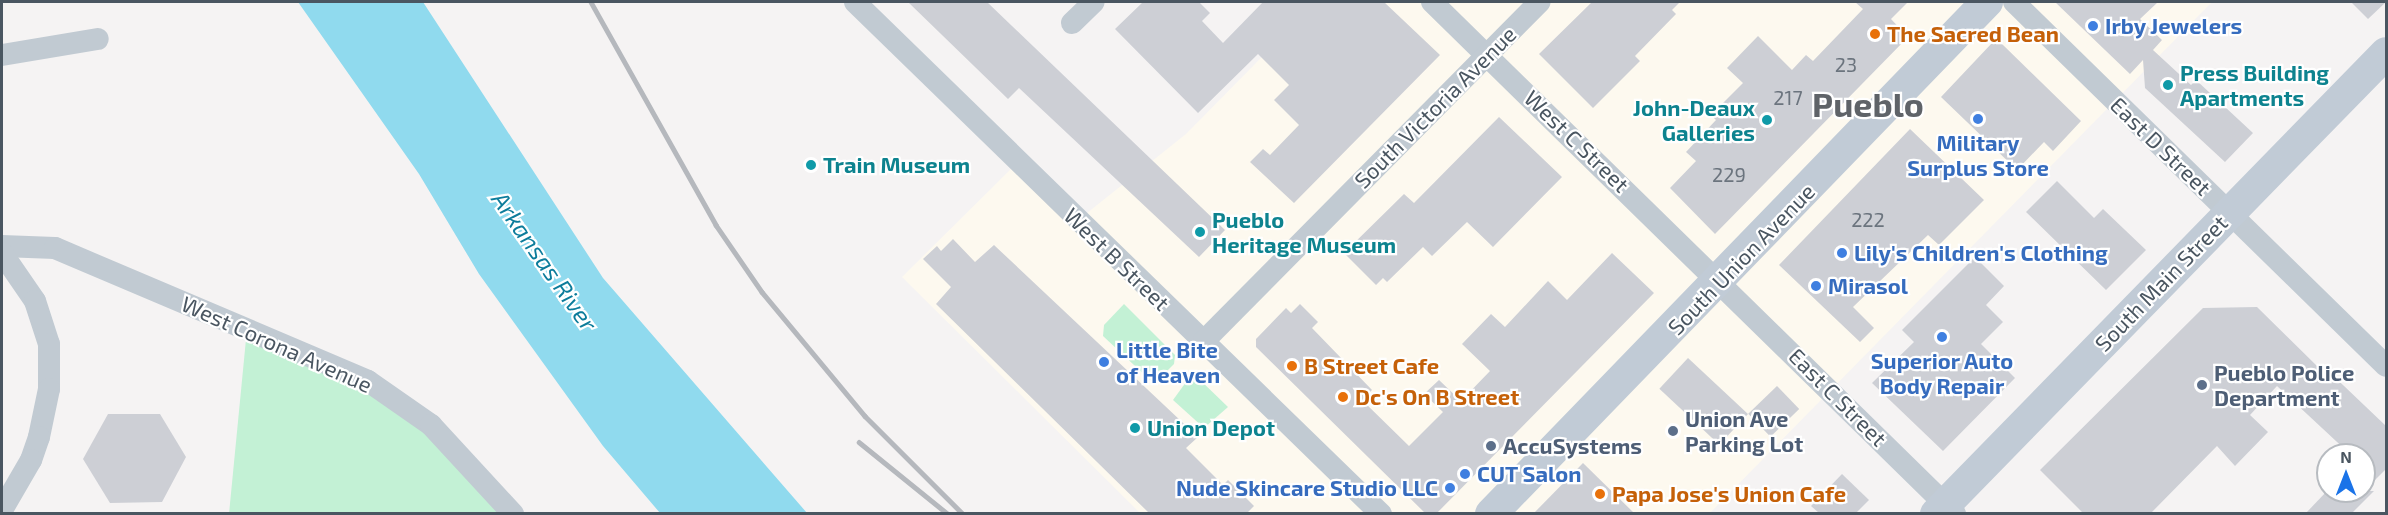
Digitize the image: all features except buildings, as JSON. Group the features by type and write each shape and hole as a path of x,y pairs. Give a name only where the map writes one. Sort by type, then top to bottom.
{"street":[{"name":"West B Street","path":"855,2 1381,513"},
{"path":"1072,23 1094,2"},
{"name":"West C Street","path":"1432,2 1721,280"},
{"name":"South Victoria Avenue","path":"1204,341 1539,2"},
{"name":"South Union Avenue","path":"1491,513 1721,280 1987,2"},
{"name":"East D Street","path":"2014,2 2386,366"},
{"path":"2,55 98,39"},
{"name":"South Main Street","path":"1946,510 2386,53"},
{"name":"West Corona Avenue","path":"2,246 55,248 368,381 431,425 513,513"},
{"path":"2,253 35,301 50,344 49,389 39,438 31,460 2,510"},
{"name":"East C Street","path":"1721,280 1946,510"}],"shaded area":[{"path":"1316,2 2212,2 1710,513 1140,513 902,277 1018,162 1077,221 1186,134"}],"green space":[{"path":"1124,304 1175,355 1174,364 1160,378 1150,380 1103,336 1104,325"},
{"path":"247,329 368,381 513,514 229,514"},
{"path":"1197,377 1228,407 1204,428 1173,400 1189,378"}],"water":[{"name":"Arkansas River","path":"298,2 423,2 603,278 807,513 660,513 603,446 479,274 419,174"}],"railway":[{"path":"591,2 716,225 762,292 865,416 963,514"},
{"path":"859,442 948,514"}],"place":[{"name":"Irby Jewelers","path":"2093,26"},
{"name":"The Sacred Bean","path":"1875,34"},
{"name":"Press Building Apartments","path":"2168,85"},
{"name":"Military Surplus Store","path":"1978,119"},
{"name":"John-Deaux Galleries","path":"1767,120"},
{"name":"Train Museum","path":"811,165"},
{"name":"Pueblo Heritage Museum","path":"1200,232"},
{"name":"Lily's Children's Clothing","path":"1842,253"},
{"name":"Mirasol","path":"1816,286"},
{"name":"Superior Auto Body Repair","path":"1942,337"},
{"name":"Little Bite of Heaven","path":"1104,362"},
{"name":"B Street Cafe","path":"1292,366"},
{"name":"Pueblo Police Department","path":"2202,385"},
{"name":"Dc's On B Street","path":"1343,397"},
{"name":"Union Depot","path":"1135,428"},
{"name":"Union Ave Parking Lot","path":"1673,431"},
{"name":"AccuSystems","path":"1491,446"},
{"name":"CUT Salon","path":"1465,474"},
{"name":"Nude Skincare Studio LLC","path":"1450,488"},
{"name":"Papa Jose's Union Cafe","path":"1600,494"}],"district":[{"name":"Pueblo","path":"1868,104"}]}
